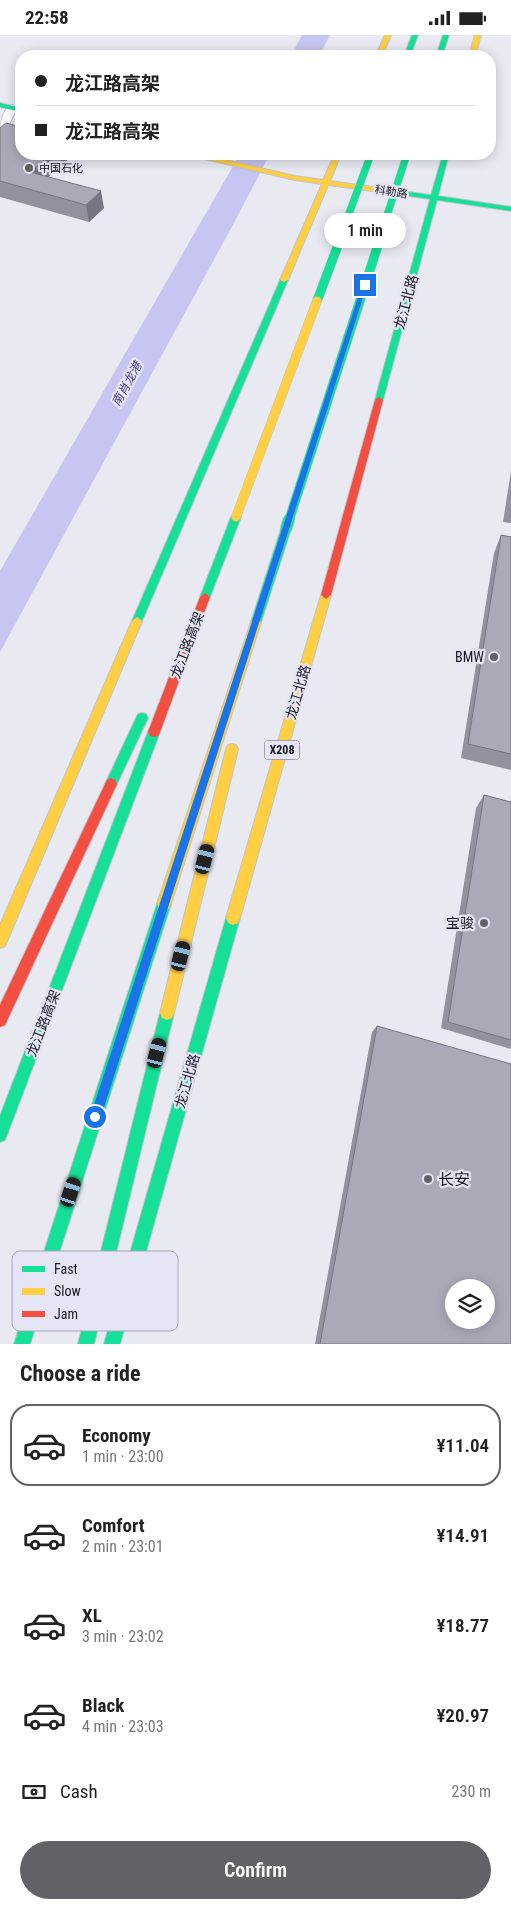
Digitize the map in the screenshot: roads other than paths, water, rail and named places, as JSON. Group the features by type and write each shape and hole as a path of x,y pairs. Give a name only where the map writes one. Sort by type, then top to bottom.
{"main road":[{"path":"382,50 388,35"},
{"path":"409,50 415,35"},
{"path":"441,50 446,35"},
{"path":"474,50 478,35"},
{"path":"0,105 15,109"},
{"name":"科勒路","path":"216,160 326,182 511,209"},
{"path":"0,941 335,160"},
{"name":"龙江路高架","path":"0,1135 236,517 369,160"},
{"path":"52,1251 405,160"},
{"name":"龙江北路","path":"138,1251 336,557 444,160"},
{"path":"168,661 236,517"},
{"path":"245,694 286,529"},
{"path":"0,1020 147,706"},
{"path":"109,1251 236,733"},
{"path":"22,1344 26,1331"},
{"path":"86,1344 89,1331"},
{"name":"龙江北路","path":"112,1344 116,1331"}],"lane":[{"path":"15,112 0,134 15,138"}],"water":[{"path":"302,35 330,35 322,50 294,50"},
{"name":"南肖龙港","path":"237,160 267,160 0,652 0,571"}],"place":[{"name":"中国石化","path":"29,168"},
{"name":"BMW","path":"494,657"},
{"name":"宝骏","path":"484,923"},
{"name":"长安","path":"428,1179"}]}
